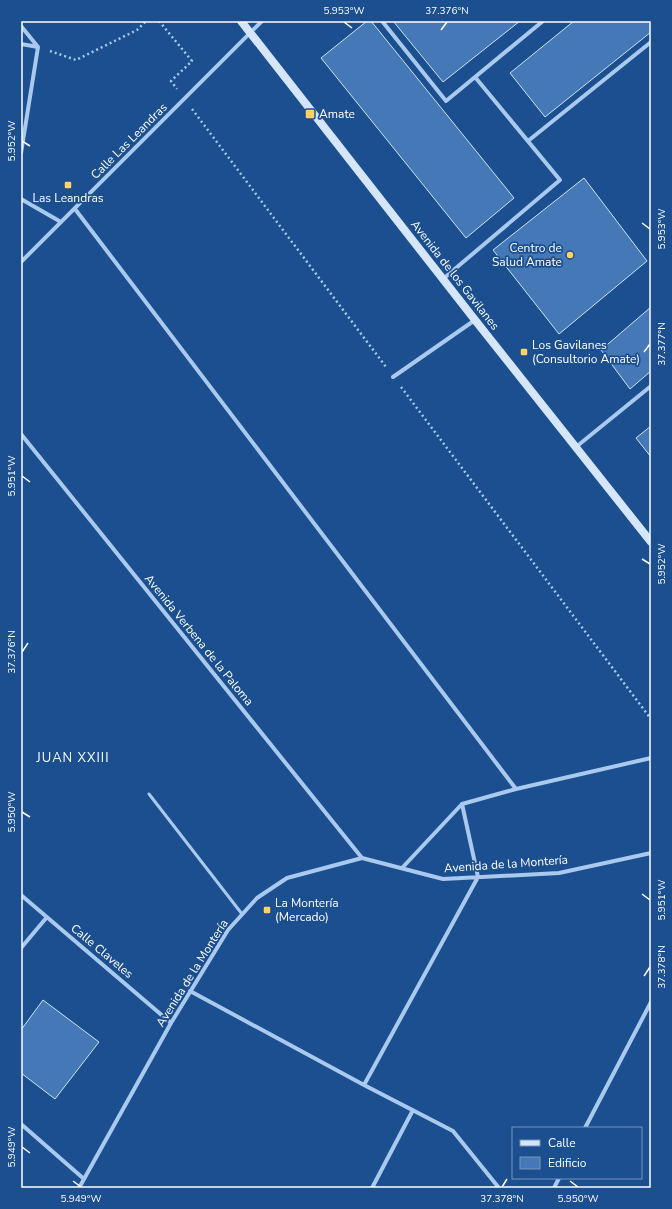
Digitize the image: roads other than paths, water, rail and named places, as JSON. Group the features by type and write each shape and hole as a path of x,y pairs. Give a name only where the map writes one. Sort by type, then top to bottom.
{"street":[{"name":"Avenida de los Gavilanes","path":"240,21 651,542"},
{"name":"Calle Las Leandras","path":"21,262 262,21"},
{"path":"382,21 446,101 543,21"},
{"path":"21,26 38,47 21,153"},
{"path":"528,141 651,42"},
{"path":"21,44 38,47"},
{"path":"443,279 560,180 475,78"},
{"path":"21,200 61,222"},
{"path":"75,209 516,789"},
{"path":"393,377 475,320"},
{"path":"576,447 651,386"},
{"name":"Avenida Verbena de la Paloma","path":"21,434 362,858"},
{"path":"402,868 462,804 516,789 651,758"},
{"path":"364,1085 478,877 462,804"},
{"path":"650,853 651,858"},
{"name":"Avenida de la Montería","path":"79,1188 171,1022 228,930 257,898 287,878 362,858 443,879 559,873 650,853"},
{"name":"Calle Claveles","path":"21,895 171,1022"},
{"path":"21,948 47,917"},
{"path":"190,991 364,1085 453,1130 498,1188"},
{"path":"586,1127 651,1002"},
{"path":"372,1188 413,1110"},
{"path":"21,1124 84,1179"},
{"path":"554,1188 558,1179"}],"lane":[{"path":"148,794 242,914"}],"place":[{"name":"Amate","path":"310,114"},
{"name":"Las Leandras","path":"68,185"},
{"name":"Centro de Salud Amate","path":"570,255"},
{"name":"Los Gavilanes (Consultorio Amate)","path":"524,352"},
{"name":"La Montería (Mercado)","path":"267,910"}],"district":[{"name":"JUAN XXIII","path":"73,758"}]}
